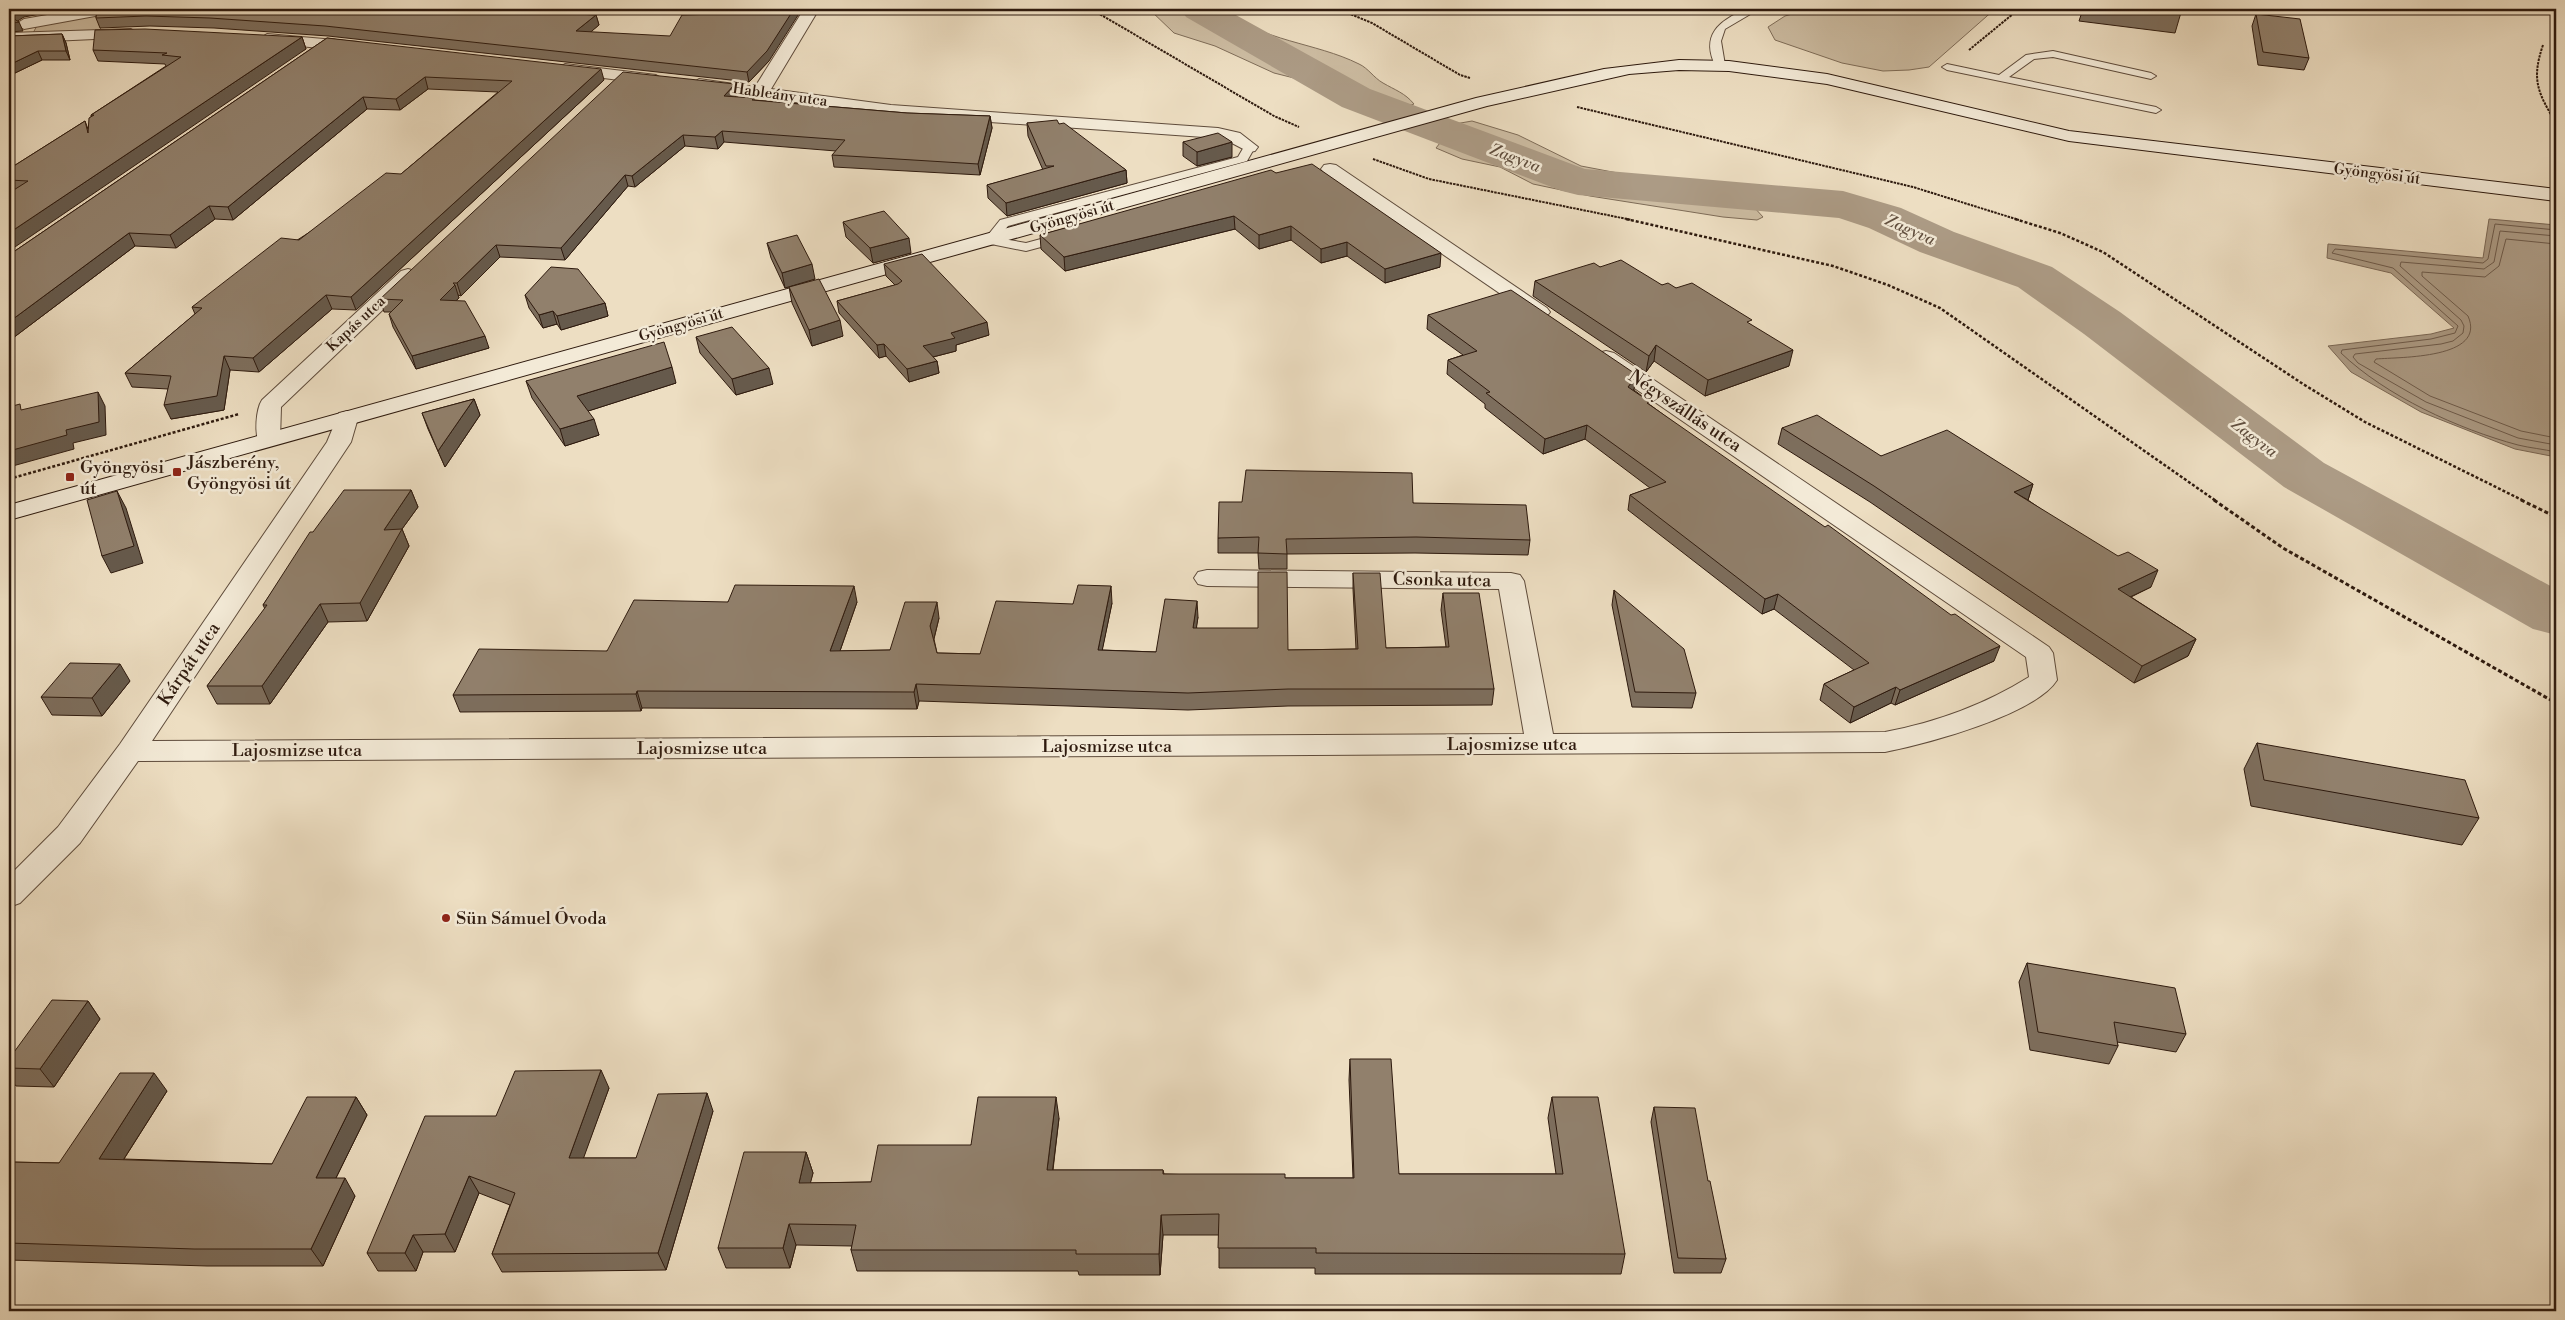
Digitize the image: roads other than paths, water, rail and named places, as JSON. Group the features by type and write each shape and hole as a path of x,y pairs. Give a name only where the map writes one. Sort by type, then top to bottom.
{"street":[{"path":"9,29 28,23 106,9"},
{"path":"761,91 811,9"},
{"path":"9,38 150,33"},
{"path":"252,38 328,43 377,49"},
{"path":"304,60 328,43"},
{"name":"Gyöngyösi út","path":"9,513 268,439 1482,102 1583,78 1644,67 1678,64 1720,65 1797,73 1838,80 1982,119 2069,136 2549,194"},
{"name":"Hableány utca","path":"552,68 761,91 891,110 1218,133 1234,137 1249,147"},
{"path":"599,96 621,76"},
{"path":"1326,169 1561,327"},
{"name":"Kapás utca","path":"268,439 270,405 420,264"},
{"name":"Négyszállás utca","path":"1586,344 2039,653"},
{"name":"Kárpát utca","path":"9,895 69,835 130,751 339,442 347,418"},
{"name":"Csonka utca","path":"1207,578 1511,581 1540,743"},
{"name":"Lajosmizse utca","path":"130,751 1885,742 1924,735 2024,694 2043,680 2039,653"}],"lane":[{"path":"1720,65 1715,42 1720,28 1725,22 1754,9"},
{"path":"2001,78 2027,56 2039,54 2053,54 2151,76"},
{"path":"1947,67 2156,110"},
{"path":"990,240 1004,224 1243,158 1249,147"},
{"path":"990,240 1026,247 1073,234"}],"water":[{"path":"2489,219 2556,225 2556,457 2515,449 2421,412 2351,372 2328,346 2431,334 2454,328 2391,273 2327,258 2328,244 2483,258"}],"waterway":[{"name":"Zagyva","path":"1199,9 1356,98 1578,182 1768,200 1843,205 1885,218 1937,242 2035,277 2102,323 2304,475 2556,615"}],"place":[{"name":"Jászberény, Gyöngyösi út","path":"177,472"},
{"name":"Gyöngyösi út","path":"70,477"},
{"name":"Sün Sámuel Óvoda","path":"446,918"}]}
